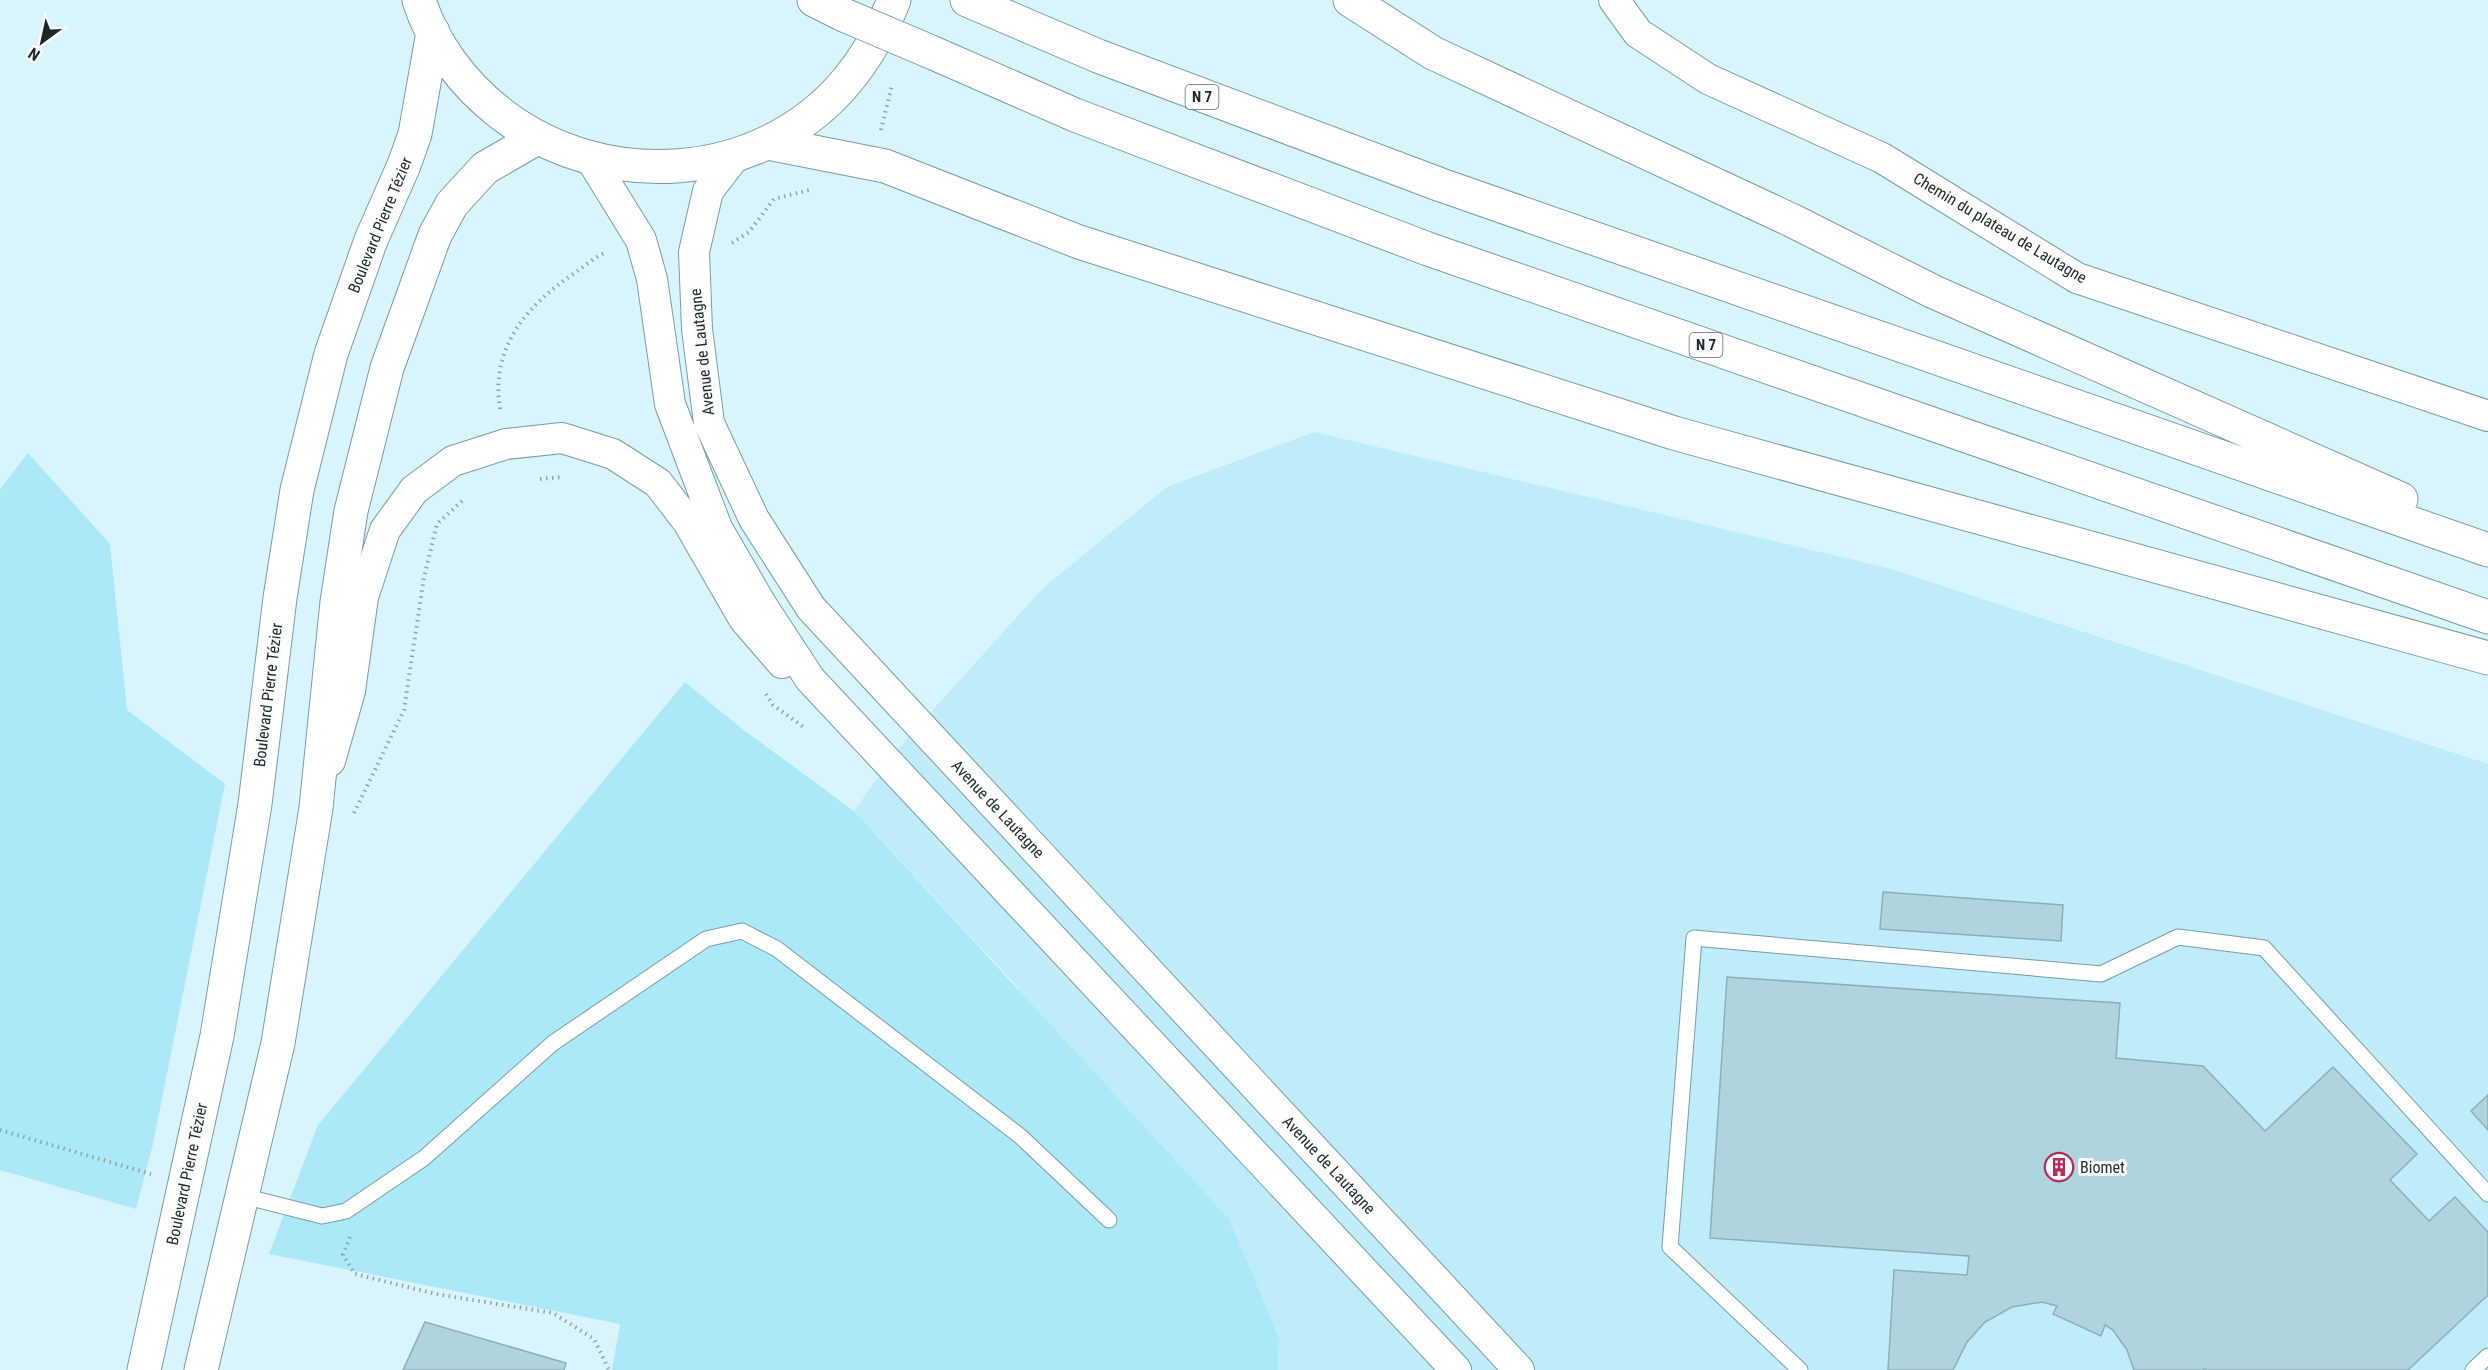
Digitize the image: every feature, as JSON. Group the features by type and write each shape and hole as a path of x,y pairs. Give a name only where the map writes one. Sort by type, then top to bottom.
{"main road":[{"path":"419,0 433,32 467,82 488,103 537,138 591,159 619,166 658,168 697,165 735,156 768,142 822,107 845,84 871,49 894,0"},
{"name":"N 7","path":"814,0 1086,119 1428,249 2488,617"},
{"name":"N 7","path":"967,0 1098,56 1441,185 2488,550"},
{"path":"1350,0 1433,54 1791,220 1934,292 2488,537"},
{"name":"Boulevard Pierre Tézier","path":"144,1370 217,1036 255,804 280,598 297,490 331,354 371,240 415,134 433,32"},
{"path":"201,1370 278,1043 316,808 337,602 351,511 387,368 435,235 452,204 485,168 537,138"},
{"path":"768,142 885,166 1079,242 1674,433 2488,658"}],"street":[{"name":"Chemin du plateau de Lautagne","path":"1614,0 1638,33 1708,79 1882,158 2077,278 2488,416"},
{"name":"Avenue de Lautagne","path":"735,156 708,191 694,252 697,329 709,423 754,519 811,608 1519,1370"},
{"name":"Avenue de Lautagne","path":"591,159 641,240 652,279 670,404 717,528 761,604 810,679 1456,1370"},
{"path":"316,808 350,691 363,597 385,530 414,490 453,461 506,444 562,438 613,454 658,483 688,522 744,619 776,659 810,679"}],"lane":[{"path":"243,1196 322,1216 346,1211 424,1158 553,1043 706,939 742,931 777,949 1020,1136 1109,1220"},
{"path":"1800,1370 1670,1248 1694,938 2101,974 2178,937 2264,948 2488,1194"},
{"path":"2474,1370 2488,1356"}],"path":[{"path":"351,824 354,813 404,710 424,577 437,524 469,495"},
{"path":"0,1130 186,1184"},
{"path":"346,1211 351,1234 343,1255 355,1274 436,1294 553,1313 594,1339 609,1370"}],"shaded area":[{"path":"1314,432 1888,568 2488,764 2488,1370 1278,1370 1279,1338 1013,982 854,811 902,744 1044,587 1167,487"},
{"path":"28,453 110,544 127,710 225,784 153,1144 136,1209 0,1170 0,489"},
{"path":"685,682 741,728 854,811 1229,1219 1279,1338 1278,1370 612,1370 620,1324 269,1254 318,1125"}],"building":[{"path":"1883,892 2063,905 2061,941 1880,929"},
{"name":"Biomet","path":"1727,977 2120,1003 2116,1058 2203,1066 2265,1131 2333,1067 2417,1154 2390,1180 2429,1221 2455,1197 2488,1232 2488,1295 2408,1370 2207,1370 2205,1368 2203,1370 2134,1370 2127,1350 2113,1330 2105,1325 2101,1336 2053,1314 2057,1306 2042,1302 2012,1307 1985,1322 1967,1342 1953,1370 1888,1370 1894,1270 1967,1275 1969,1256 1710,1238"},
{"path":"2488,1095 2488,1130 2471,1111"},
{"path":"425,1322 566,1363 564,1370 403,1370"}],"place":[{"name":"Biomet","path":"2059,1167"}]}
